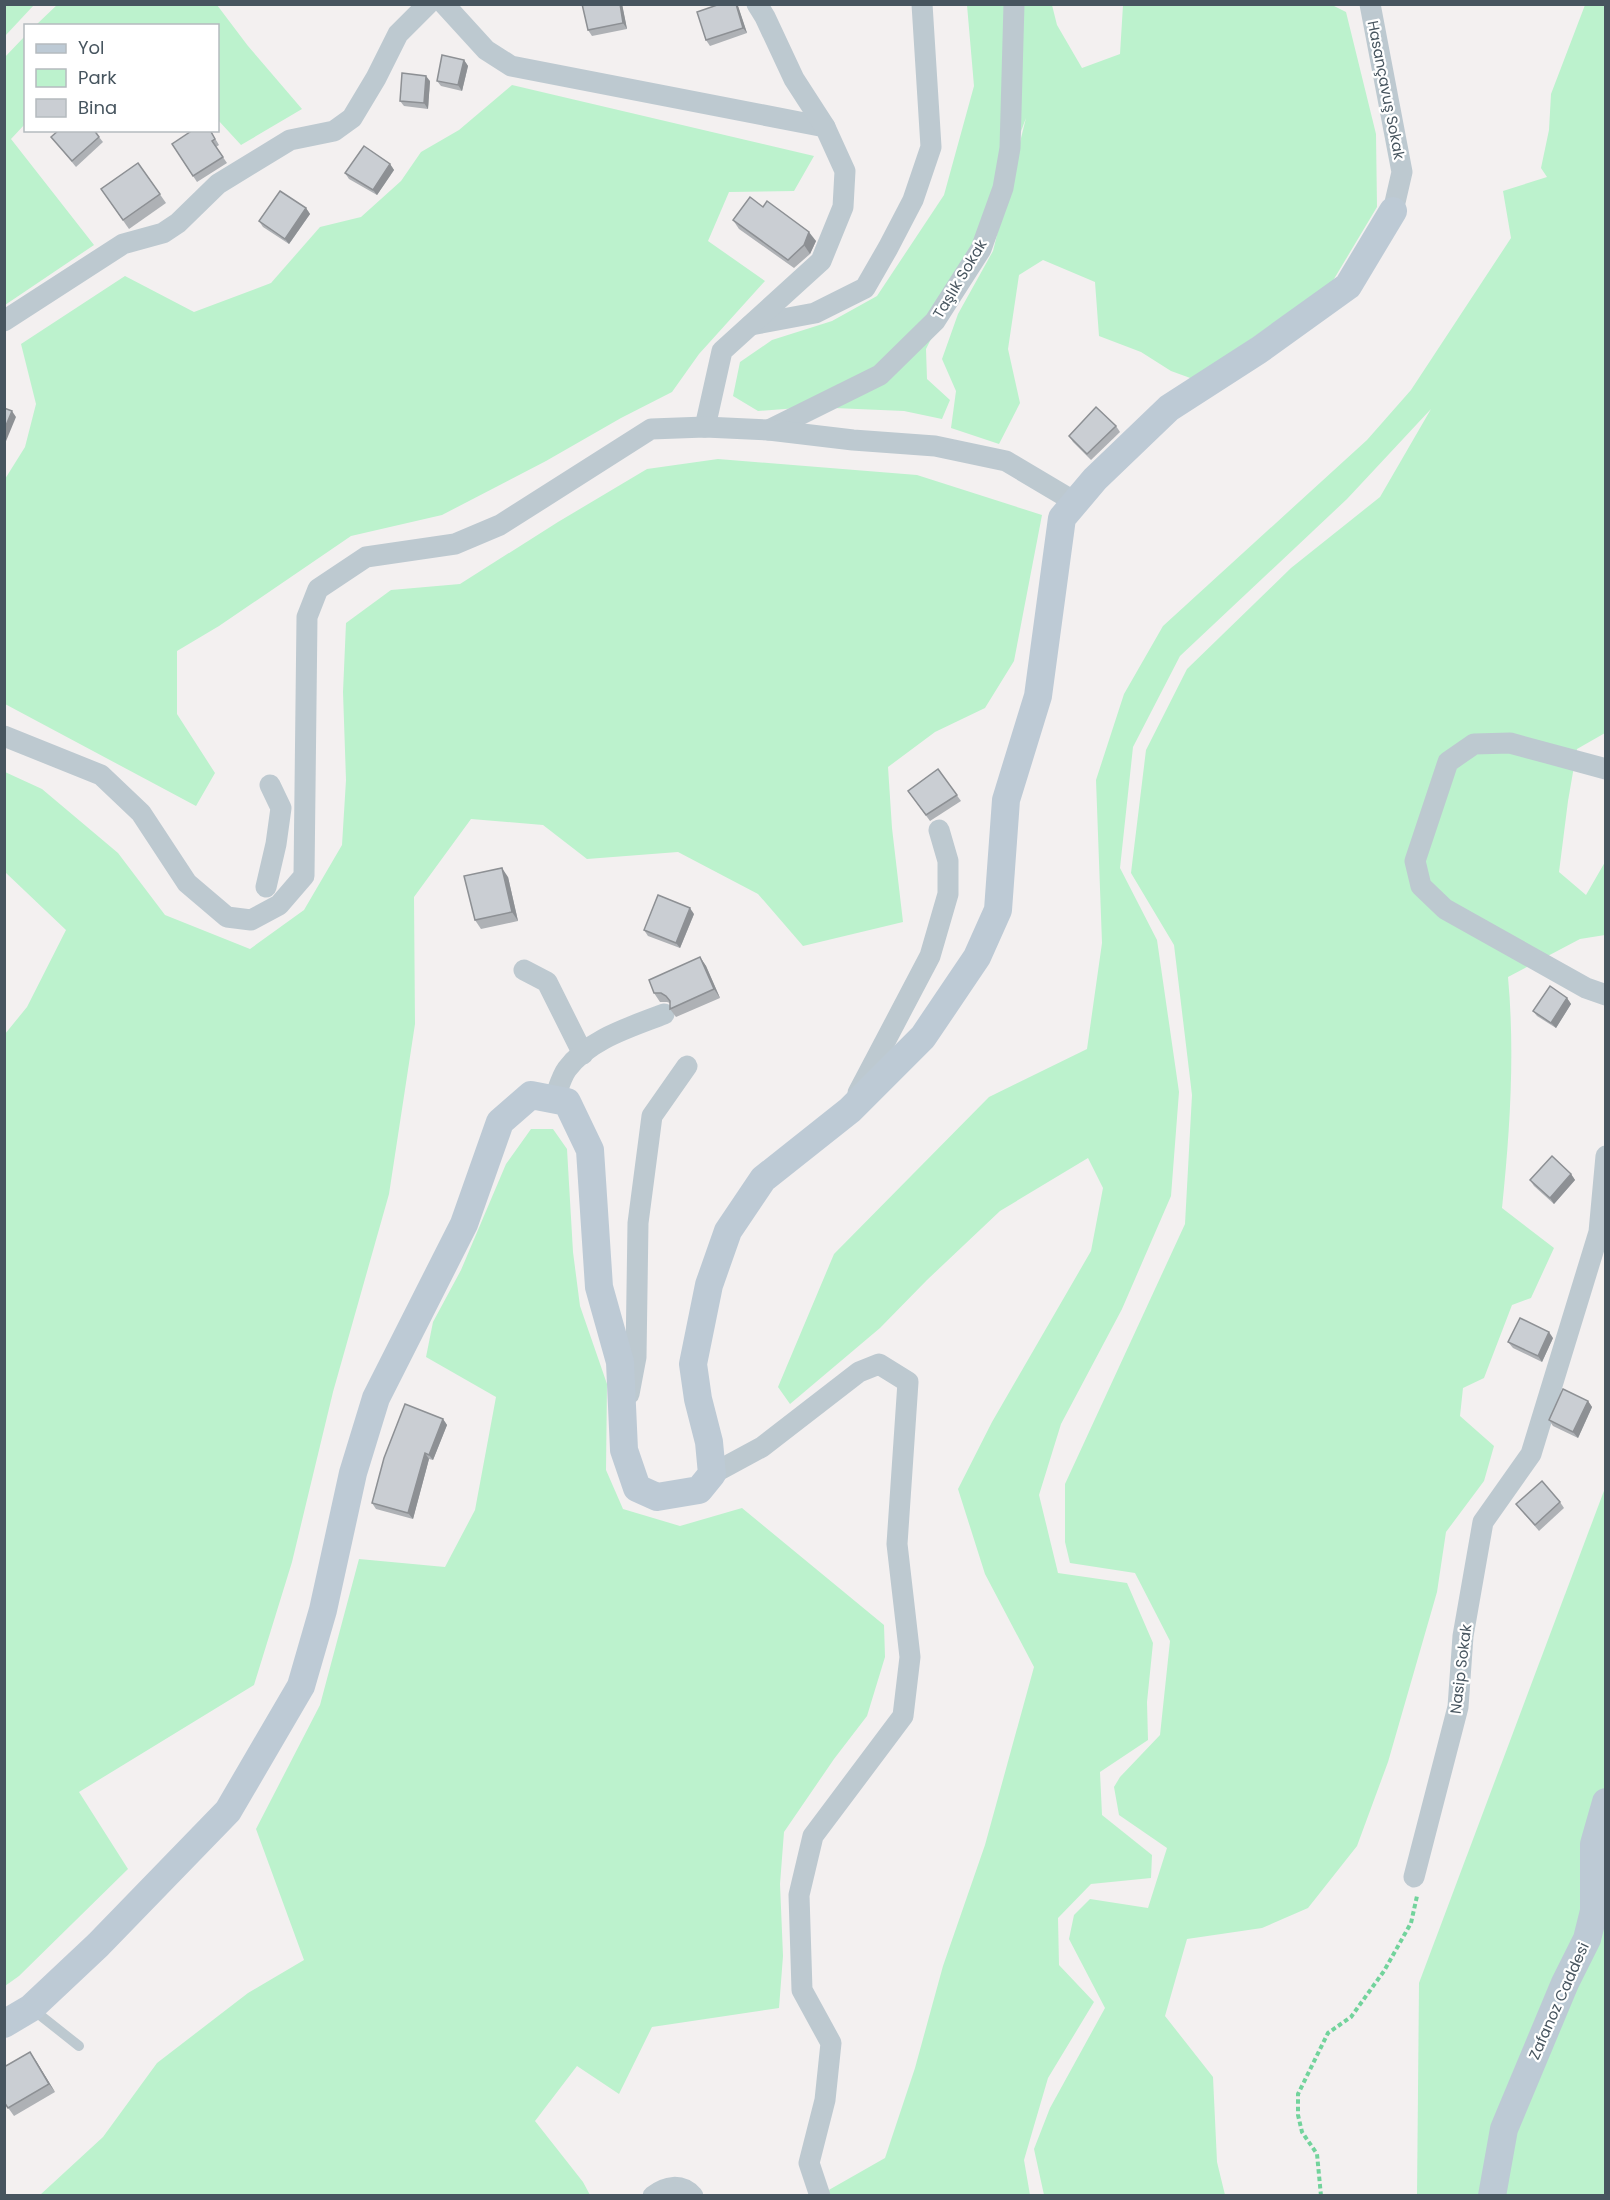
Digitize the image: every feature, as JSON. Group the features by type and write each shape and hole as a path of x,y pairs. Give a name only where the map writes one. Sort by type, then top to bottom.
{"street":[{"path":"4,321 123,244 163,233 171,228 218,184 290,140 334,132 352,118 376,78 398,34 428,4"},
{"path":"444,4 486,50 511,66 825,127"},
{"path":"705,427 722,351 822,261 843,207 845,171 825,127 794,79 765,16 757,4"},
{"path":"751,325 815,313 865,288 888,248 913,200 931,147 922,4"},
{"name":"Taşlık Sokak","path":"770,430 880,375 935,321 981,249 1003,188 1010,148 1014,4"},
{"name":"Hasançavuş Sokak","path":"1370,4 1402,172 1393,211"},
{"path":"712,1474 710,1442 698,1400 693,1364 709,1286 728,1231 762,1179 850,1110 923,1037 977,957 998,910 1006,800 1038,696 1062,518 1095,479 1169,408 1259,350 1348,286 1393,211"},
{"path":"4,736 9,740 101,775 141,813 187,883 227,917 251,920 279,905 304,876 307,617 318,588 366,557 455,544 500,525 651,429 705,427 770,430 853,440 935,446 1006,461 1075,502"},
{"path":"1605,769 1510,743 1474,744 1448,762 1415,861 1421,886 1445,909 1586,988 1605,995"},
{"path":"266,887 276,844 281,808 270,785"},
{"path":"281,808 306,802"},
{"path":"850,1110 930,956 948,894 948,861 939,830"},
{"path":"524,970 547,982 583,1054"},
{"path":"554,1100 566,1070 589,1048 612,1035 664,1014"},
{"path":"623,1421 636,1357 638,1223 652,1116 687,1066"},
{"path":"4,2024 31,2008 98,1945 228,1811 301,1686 323,1610 353,1473 376,1398 464,1224 500,1122 531,1095 567,1102 590,1150 599,1287 620,1362 624,1450 637,1488 657,1497 699,1490 712,1474 762,1447 860,1372 879,1364 908,1382 897,1544 910,1657 903,1716 813,1836 799,1895 802,1990 831,2043 825,2100 809,2163 820,2196"},
{"name":"Nasip Sokak","path":"1414,1877 1458,1707 1464,1636 1484,1522 1531,1454 1603,1228 1605,1156"},
{"name":"Zafanoz Caddesi","path":"1492,2196 1503,2129 1565,1983 1587,1939 1594,1911 1593,1844 1605,1802"},
{"path":"652,2196 672,2186 687,2189 693,2196"}],"lane":[{"path":"31,2008 79,2046"}],"path":[{"path":"1321,2196 1317,2154 1302,2132 1298,2115 1298,2094 1328,2033 1351,2017 1384,1971 1411,1923 1417,1899 1414,1877"}],"green space":[{"path":"58,4 217,5 248,46 302,109 241,145 219,121 219,24 37,24"},
{"path":"1330,4 1346,12 1376,134 1377,207 1331,284 1193,379 1171,371 1141,352 1099,336 1095,282 1043,260 1019,275 1008,349 1020,403 999,444 951,428 956,391 942,359 958,314 993,251 1026,118 980,241 926,349 927,379 950,400 942,419 904,411 811,407 758,411 733,396 740,362 772,340 832,321 877,296 944,195 974,86 967,5 1052,5 1057,25 1082,68 1120,54 1123,5"},
{"path":"4,5 34,5 5,36"},
{"path":"1585,5 1605,5 1605,733 1577,749 1559,872 1586,895 1605,862 1605,935 1580,939 1508,977 1511,1092 1502,1208 1554,1248 1531,1298 1512,1305 1484,1378 1463,1388 1460,1416 1494,1446 1484,1481 1446,1532 1437,1592 1388,1762 1357,1846 1308,1908 1262,1928 1187,1939 1165,2016 1213,2077 1217,2162 1225,2195 1044,2195 1034,2149 1050,2108 1105,2008 1069,1939 1074,1915 1090,1899 1148,1908 1167,1848 1119,1815 1114,1787 1120,1777 1160,1735 1170,1641 1135,1573 1070,1563 1065,1542 1065,1484 1185,1224 1192,1095 1174,945 1131,873 1146,750 1187,669 1291,568 1380,497 1431,409 1347,499 1180,656 1133,747 1120,868 1157,940 1179,1092 1171,1196 1122,1309 1061,1424 1039,1495 1058,1573 1127,1583 1153,1643 1147,1702 1148,1740 1100,1772 1102,1815 1152,1855 1151,1878 1091,1884 1058,1918 1059,1965 1094,2002 1048,2078 1024,2160 1030,2195 820,2195 885,2158 915,2068 943,1966 985,1845 1034,1667 985,1574 958,1489 992,1422 1091,1251 1103,1188 1088,1158 1000,1211 880,1328 790,1404 778,1387 834,1254 989,1097 1087,1049 1102,943 1096,780 1124,694 1163,626 1367,440 1411,390 1511,238 1503,191 1547,177 1541,168 1549,130 1551,94"},
{"path":"24,37 24,125 11,139 94,245 5,305 5,57"},
{"path":"512,85 814,156 794,191 729,192 708,241 765,281 699,354 672,392 442,515 351,536 219,626 177,651 177,714 215,773 196,806 5,704 5,479 25,447 36,404 21,344 125,276 194,312 271,283 320,227 361,217 401,181 421,152 459,130"},
{"path":"718,459 917,475 1042,515 1014,661 985,708 935,732 888,767 892,828 903,922 803,946 758,894 678,852 587,859 543,825 471,819 414,897 415,1024 389,1194 333,1392 292,1562 254,1685 79,1792 128,1869 19,1976 5,1986 5,1034 27,1007 66,930 5,872 5,772 42,789 118,853 165,915 250,949 304,910 342,845 346,780 343,692 346,623 391,590 460,584 647,469"},
{"path":"531,1129 553,1129 567,1149 573,1252 580,1306 607,1384 606,1470 623,1509 680,1526 742,1508 884,1625 885,1657 867,1716 834,1759 784,1832 780,1884 783,1956 779,2008 652,2027 619,2094 577,2066 535,2121 583,2182 590,2195 40,2195 103,2137 157,2063 248,1993 304,1960 256,1829 320,1705 359,1559 445,1567 475,1510 496,1397 426,1357 433,1322 461,1270 506,1164"},
{"path":"1605,1488 1605,2195 1417,2196 1419,1983"}],"building":[{"path":"582,4 620,4 623,23 588,30"},
{"path":"720,4 736,4 743,28 706,40 697,12"},
{"path":"442,55 464,60 458,85 437,81"},
{"path":"402,73 426,76 424,103 400,101"},
{"path":"57,132 95,132 99,137 72,161 51,137"},
{"path":"190,132 211,132 215,139 212,141 223,157 193,176 172,144"},
{"path":"364,146 390,164 373,190 345,173"},
{"path":"138,163 160,194 123,220 101,189"},
{"path":"280,191 306,208 285,239 259,221"},
{"path":"750,197 763,207 767,201 809,232 804,245 788,260 733,220"},
{"path":"1096,407 1116,426 1087,454 1069,436"},
{"path":"4,408 12,411 4,430"},
{"path":"938,769 957,795 926,815 908,791"},
{"path":"502,868 512,912 475,920 464,876"},
{"path":"658,895 690,908 676,943 644,930"},
{"path":"700,957 714,989 670,1009 670,1001 661,993 654,993 649,980"},
{"path":"1550,986 1567,998 1551,1023 1533,1011"},
{"path":"1552,1156 1571,1174 1550,1198 1530,1180"},
{"path":"1520,1318 1549,1332 1538,1356 1508,1342"},
{"path":"1563,1389 1588,1401 1573,1432 1549,1420"},
{"path":"405,1404 443,1419 429,1455 425,1453 408,1513 372,1503 384,1458"},
{"path":"1542,1481 1560,1502 1535,1525 1516,1504"},
{"path":"30,2052 49,2084 8,2108 4,2102 4,2067"}]}
